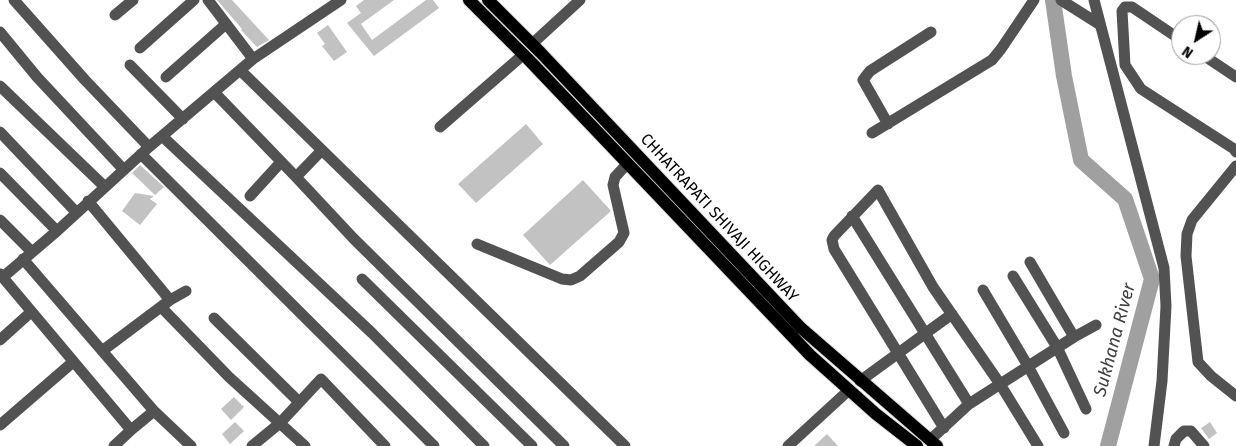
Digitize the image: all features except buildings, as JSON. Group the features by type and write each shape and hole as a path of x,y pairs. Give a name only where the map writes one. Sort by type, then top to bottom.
{"main road":[{"name":"CHHATRAPATI SHIVAJI HIGHWAY","path":"469,0 524,54 810,355 876,414 917,446"},
{"name":"CHHATRAPATI SHIVAJI HIGHWAY","path":"488,0 801,328 934,443"}],"street":[{"path":"14,0 145,151 434,446"},
{"path":"140,48 194,0"},
{"path":"208,0 253,59"},
{"path":"131,430 3,281 27,256 57,231 88,201 253,59 341,0"},
{"path":"532,44 580,0"},
{"path":"872,133 992,60 1034,0"},
{"path":"1062,0 1099,24"},
{"path":"1094,0 1164,268 1165,325 1162,381 1154,446"},
{"path":"115,15 129,1"},
{"path":"1171,33 1132,7 1125,7 1122,11 1125,65 1141,89 1236,152"},
{"path":"166,77 226,24"},
{"path":"0,32 37,77 124,170"},
{"path":"888,124 863,80 870,71 931,32"},
{"path":"440,127 524,54"},
{"path":"130,65 183,119"},
{"path":"1218,65 1236,77"},
{"path":"240,70 625,446"},
{"path":"1,89 105,187"},
{"path":"214,92 354,239 564,446"},
{"path":"0,132 76,212"},
{"path":"162,136 372,333 484,446"},
{"path":"296,177 322,150"},
{"path":"250,196 281,162"},
{"path":"478,244 562,279 571,280 580,276 619,242 624,233 613,185 615,176 627,164"},
{"path":"1236,166 1192,220 1187,234 1186,256 1198,362 1211,376 1236,396"},
{"path":"0,173 57,231"},
{"path":"944,428 834,250 832,240 834,236 878,190 933,287 1000,384 1038,446"},
{"path":"88,201 165,304 229,376 305,446"},
{"path":"852,216 969,404"},
{"path":"0,220 102,351 154,411 191,446"},
{"path":"1030,262 1074,336"},
{"path":"1013,276 1057,347 1086,409"},
{"path":"362,279 532,446"},
{"path":"983,290 1028,366 1064,433"},
{"path":"102,351 165,304 186,291"},
{"path":"0,340 31,312"},
{"path":"860,380 952,314"},
{"path":"214,318 299,402"},
{"path":"934,443 944,428 969,404 1074,336 1096,324"},
{"path":"0,425 74,362"},
{"path":"252,446 280,423 321,378 385,446"},
{"path":"788,446 849,390"},
{"path":"114,446 154,411"},
{"path":"1174,446 1176,440 1184,431 1191,431 1204,446"}],"waterway":[{"name":"Sukhana River","path":"1053,0 1064,76 1081,160 1125,199 1152,279 1108,446"}]}
